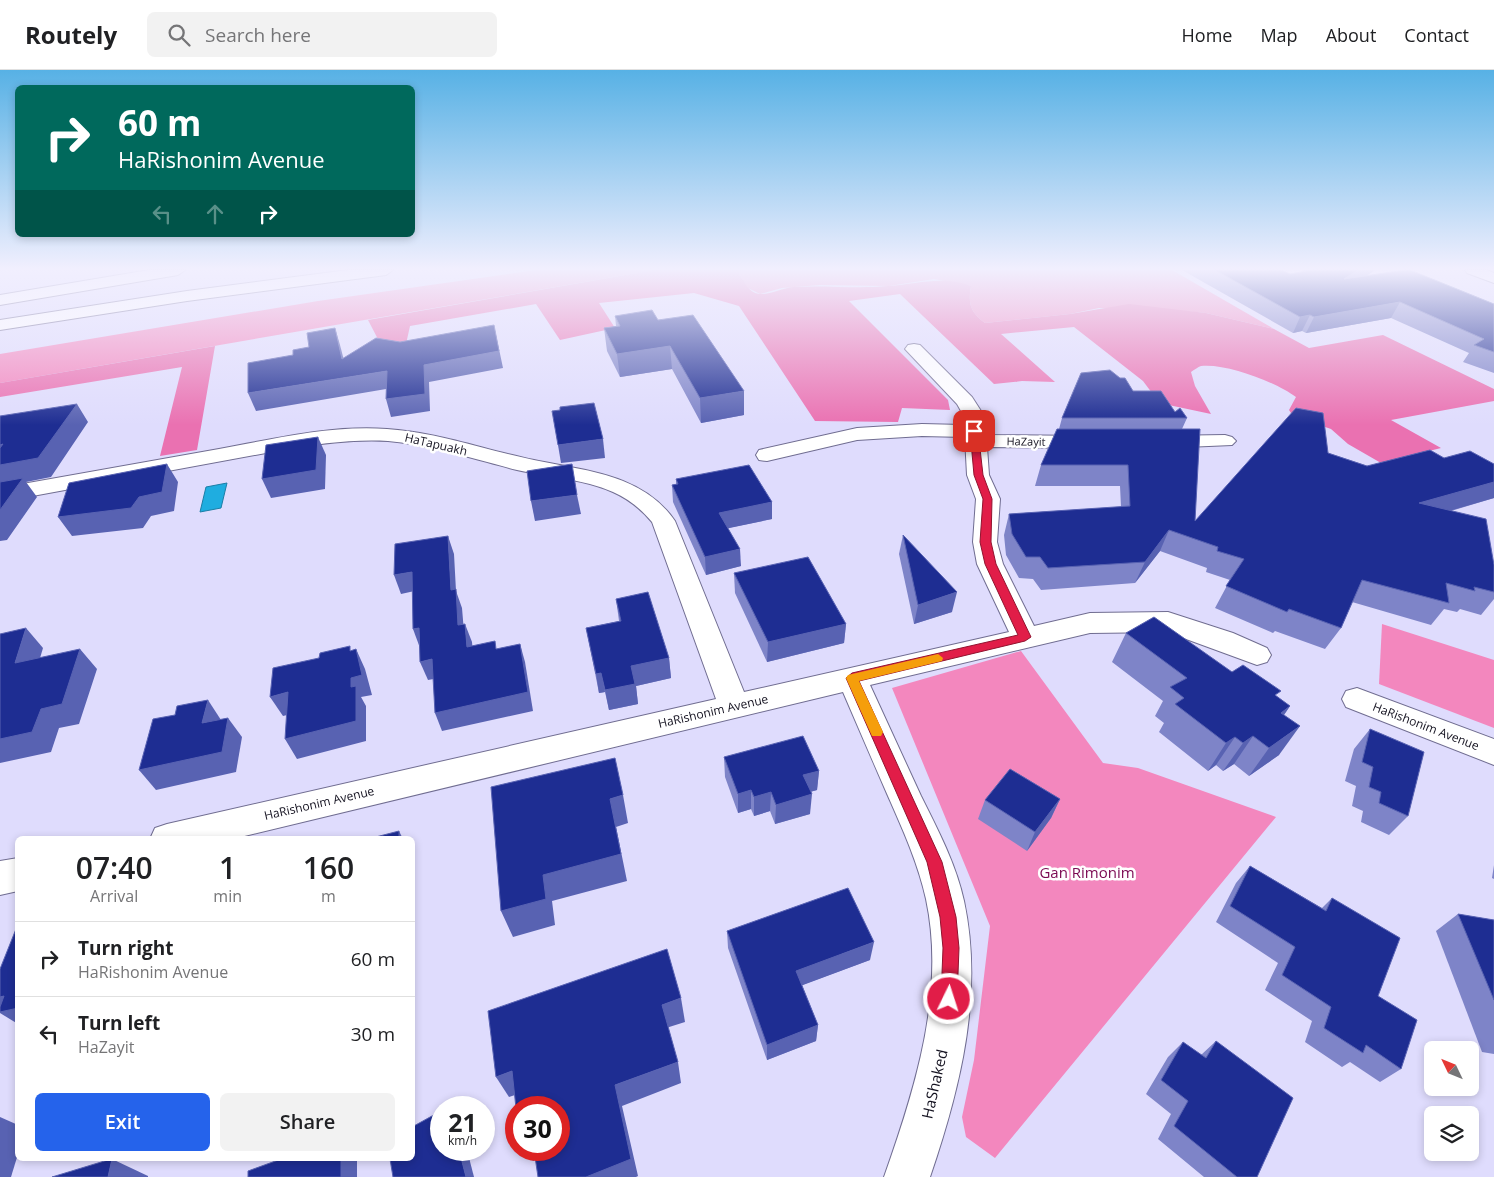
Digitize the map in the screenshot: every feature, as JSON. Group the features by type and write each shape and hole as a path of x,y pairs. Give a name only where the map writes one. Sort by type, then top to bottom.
{"main road":[{"path":"0,324 14,322"},
{"path":"0,324 16,322"},
{"path":"914,349 965,401 971,411 978,475 988,499 986,542 990,564 1025,637"},
{"name":"HaZayit","path":"766,455 857,434 922,430 975,436 1110,442"},
{"name":"HaTapuakh","path":"0,495 301,440 359,434 389,435 421,440 600,481 643,499 655,509 663,520 734,706"},
{"path":"1138,442 1225,441"},
{"name":"HaRishonim Avenue","path":"180,836 1090,623 1168,622 1224,640 1257,655"},
{"name":"HaShaked","path":"852,678 934,862 948,917 951,982 942,1056 919,1144 907,1177"},
{"name":"HaRishonim Avenue","path":"1357,699 1494,752"},
{"path":"0,878 15,875"}],"green space":[{"path":"194,322 355,322 0,383 0,354"},
{"path":"1243,322 1261,322 1274,329"},
{"path":"1382,624 1494,660 1494,728 1379,684"},
{"name":"Gan Rimonim","path":"1021,651 1103,763 1138,768 1276,817 995,1158 966,1137 962,1117 974,1060 990,926 892,688"}],"shaded area":[{"path":"369,322 435,322 410,326 406,344 380,343"},
{"path":"548,322 611,322 615,328 560,340"},
{"path":"749,322 870,322 948,400 950,410 902,408 898,422 815,421"},
{"path":"929,322 1243,322 1274,329 1309,348 1383,335 1494,389 1494,401 1391,420 1441,448 1381,463 1348,444 1331,429 1293,416 1289,410 1296,397 1287,391 1264,380 1224,367 1201,366 1191,372 1195,386 1211,414 1164,404 1155,397 1143,381 1074,327 1001,334 1055,382 1022,381 994,384"},
{"path":"215,346 197,450 160,456 182,367 0,397 0,383"}],"water":[{"path":"227,483 221,508 200,512 206,487"}],"building":[{"path":"618,322 697,322 744,391 700,398 670,346 617,354 604,328 620,326"},
{"path":"1445,322 1494,322 1494,352 1474,345 1484,339"},
{"path":"494,325 499,351 424,365 425,394 386,399 387,371 248,393 248,363 293,355 293,350 309,347 307,333 335,328 342,359 376,338 400,342"},
{"path":"1110,370 1120,378 1125,378 1133,391 1161,391 1175,412 1180,408 1187,418 1062,418 1081,373"},
{"path":"594,403 603,439 558,445 552,411 560,410 560,407"},
{"path":"77,404 38,458 0,465 0,448 3,444 0,445 0,416"},
{"path":"1296,408 1323,413 1328,453 1367,466 1430,450 1444,458 1470,451 1494,464 1494,482 1419,503 1486,519 1494,565 1494,592 1474,587 1475,591 1446,583 1449,603 1362,580 1341,628 1289,609 1287,612 1226,586 1244,559 1217,551 1218,547 1169,530 1145,562 1048,568 1040,557 1026,557 1012,534 1009,514 1130,506 1128,465 1041,465 1057,429 1200,429 1195,521"},
{"path":"318,437 316,470 262,479 266,445"},
{"path":"167,464 162,492 139,497 131,508 58,517 69,483"},
{"path":"572,464 577,495 531,501 527,471"},
{"path":"749,465 772,502 719,513 740,549 705,557 672,485 678,484 676,479"},
{"path":"23,478 0,510 0,482"},
{"path":"903,535 957,592 918,605"},
{"path":"448,536 451,590 456,589 458,625 465,624 467,647 495,641 496,649 520,644 528,692 435,713 432,659 420,662 419,628 413,629 412,572 394,575 395,544"},
{"path":"808,557 846,624 768,642 734,573"},
{"path":"648,592 669,658 631,666 635,684 605,690 601,673 596,674 586,628 621,621 616,599"},
{"path":"1154,617 1232,672 1243,665 1281,691 1275,695 1290,706 1281,713 1300,726 1269,748 1253,736 1243,743 1235,737 1226,743 1175,704 1184,698 1170,687 1187,678 1126,633"},
{"path":"26,628 15,663 80,649 62,704 41,709 32,732 0,739 0,634"},
{"path":"350,646 350,651 356,649 362,675 351,678 351,687 356,686 356,721 285,739 288,692 270,697 273,668 319,658 320,653"},
{"path":"208,700 202,723 228,718 222,752 139,770 153,719 175,715 177,706"},
{"path":"1370,729 1424,752 1408,816 1379,803 1381,792 1369,787 1373,767 1362,762"},
{"path":"803,736 819,771 803,775 812,794 776,805 771,792 754,797 751,790 738,794 724,757"},
{"path":"615,758 623,795 610,799 621,854 543,875 546,899 501,911 491,787"},
{"path":"1010,769 1060,799 1035,832 985,800"},
{"path":"399,831 399,836 380,836"},
{"path":"1250,866 1326,911 1332,898 1400,938 1378,996 1417,1020 1401,1069 1366,1045 1363,1053 1324,1028 1331,1007 1282,975 1295,947 1230,906"},
{"path":"848,888 874,942 796,971 818,1025 767,1045 727,931"},
{"path":"1458,914 1494,920 1494,1000"},
{"path":"15,932 15,1009 0,1012 4,996 0,997 0,969"},
{"path":"667,949 681,998 662,1005 678,1062 615,1085 631,1159 586,1177 538,1177 536,1161 570,1161 570,1096 515,1096 512,1071 496,1077 488,1011"},
{"path":"1216,1041 1293,1098 1257,1177 1237,1177 1174,1126 1188,1101 1161,1080 1183,1042 1206,1058"},
{"path":"430,1117 430,1161 462,1161 466,1177 393,1177 390,1161 415,1161 415,1125"},
{"path":"105,1161 112,1161 108,1177 52,1177"},
{"path":"276,1161 341,1161 341,1177 248,1177 248,1171"}],"slow traffic":[{"path":"876,732 852,678 938,658"}],"route":[{"path":"949,999 951,948 948,917 942,888 934,862 852,678 1025,637 990,564 986,542 988,499 978,475 974,431"}]}
